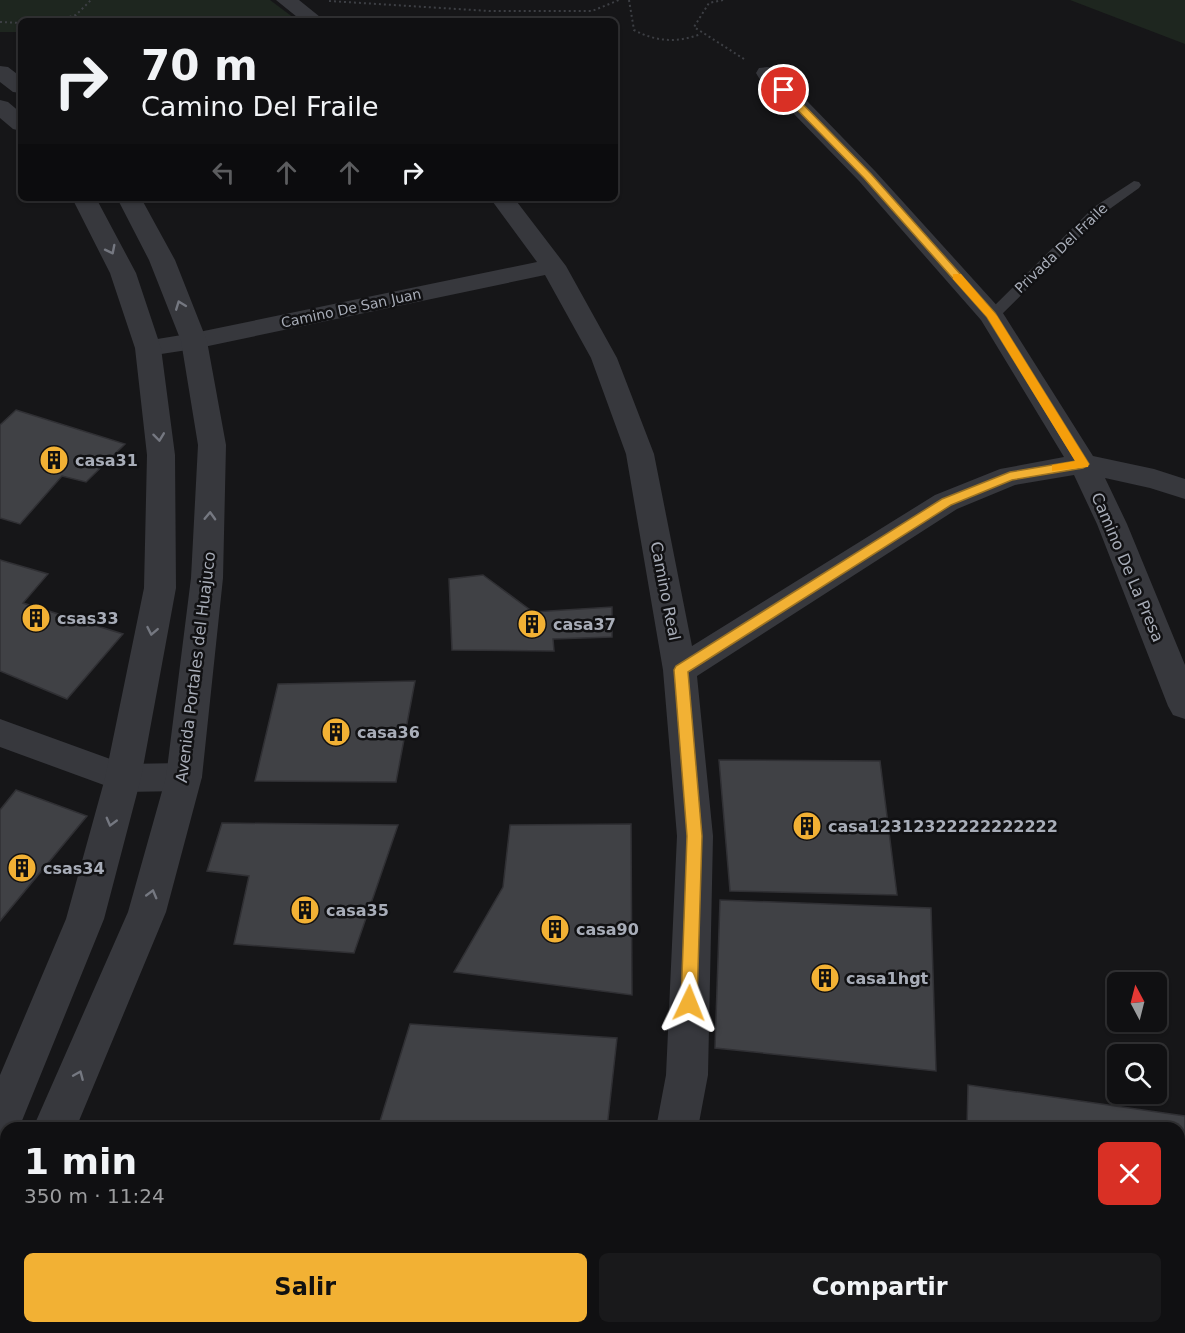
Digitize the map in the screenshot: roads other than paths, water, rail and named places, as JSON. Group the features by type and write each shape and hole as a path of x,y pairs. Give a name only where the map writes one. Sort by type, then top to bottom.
{"street":[{"path":"286,0 311,18"},
{"path":"0,72 18,85"},
{"name":"Camino De La Presa","path":"767,73 867,176 992,316 1083,464 1116,535 1185,706"},
{"path":"0,107 18,122"},
{"path":"1,1122 85,919 123,778 160,588 161,455 148,348 123,273 86,201"},
{"name":"Avenida Portales del Huajuco","path":"57,1122 147,912 184,777 207,578 212,445 194,341 162,260 131,201"},
{"name":"Camino Real","path":"504,201 553,266 604,358 640,454 681,670 694,836 687,1075 678,1122"},
{"name":"Camino De San Juan","path":"148,348 194,341 553,266"},
{"path":"681,670 946,502 1010,476 1083,464 1154,478 1185,489"},
{"path":"0,733 123,778 184,777"}],"lane":[{"name":"Privada Del Fraile","path":"992,316 1099,210 1134,185"}],"place":[{"name":"casa31","path":"54,460"},
{"name":"csas33","path":"36,618"},
{"name":"casa37","path":"532,624"},
{"name":"casa36","path":"336,732"},
{"name":"casa12312322222222222","path":"807,826"},
{"name":"csas34","path":"22,868"},
{"name":"casa35","path":"305,910"},
{"name":"casa90","path":"555,929"},
{"name":"casa1hgt","path":"825,978"}]}
